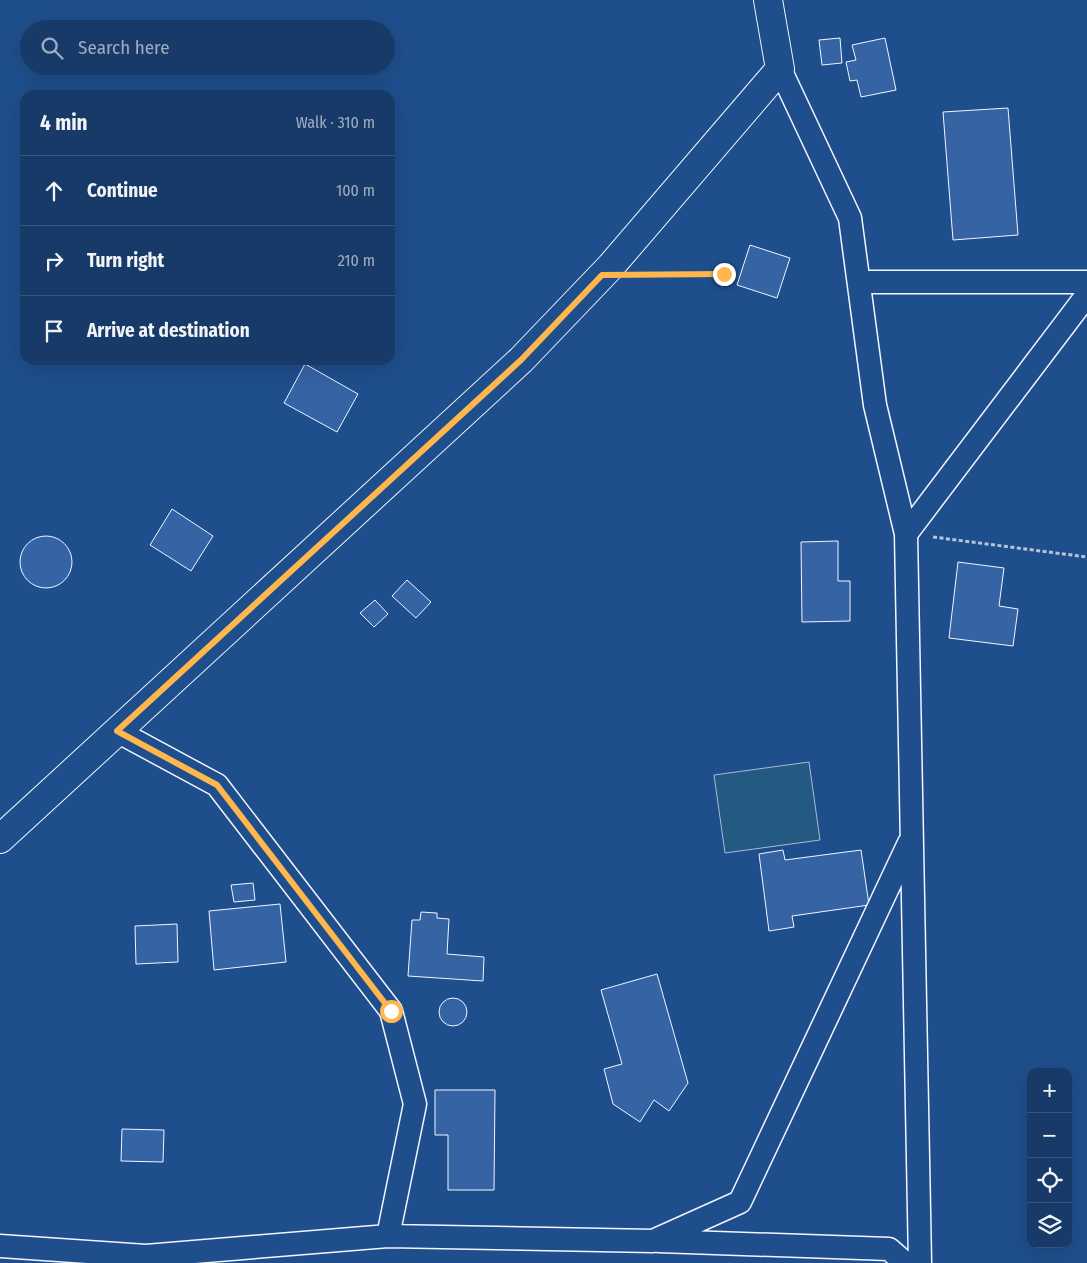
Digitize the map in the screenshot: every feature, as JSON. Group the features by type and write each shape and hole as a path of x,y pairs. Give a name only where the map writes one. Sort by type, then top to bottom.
{"street":[{"path":"768,0 780,69 850,218 875,405 906,534 920,1263"},
{"path":"0,839 521,360 602,275 780,69"},
{"path":"859,282 1087,282"},
{"path":"906,534 1087,295"},
{"path":"117,731 217,785 391,1011 415,1104 388,1236"},
{"path":"653,1241 740,1202 911,838"},
{"path":"0,1246 146,1256 388,1236 653,1241 889,1249 904,1263"}],"path":[{"path":"602,275 724,274"},
{"path":"906,534 1087,557"}],"shaded area":[{"path":"809,762 820,840 725,853 714,775"}],"building":[{"path":"840,38 842,63 822,65 819,40"},
{"path":"885,38 896,90 861,97 857,80 850,81 846,62 856,60 852,45"},
{"path":"1008,108 1018,235 953,240 943,112"},
{"path":"750,245 790,258 777,298 737,285"},
{"path":"304,365 358,394 337,432 284,403"},
{"path":"172,509 213,536 191,571 150,545"},
{"path":"46,536 56,538 64,544 70,552 72,562 70,572 64,580 56,586 46,588 36,586 28,580 22,572 20,562 22,552 28,544 36,538"},
{"path":"838,541 838,581 850,581 850,621 802,622 801,542"},
{"path":"958,562 1004,568 999,606 1018,609 1013,646 949,638"},
{"path":"407,580 431,602 416,618 392,596"},
{"path":"375,600 388,614 374,627 360,613"},
{"path":"783,850 785,860 861,850 869,905 792,916 794,927 769,931 759,854"},
{"path":"253,883 255,900 234,902 231,885"},
{"path":"280,904 286,962 214,970 209,911"},
{"path":"421,912 437,913 437,918 449,919 447,954 484,957 483,981 408,976 412,920 420,920"},
{"path":"177,924 178,962 136,964 135,926"},
{"path":"657,974 688,1083 669,1111 654,1100 640,1122 613,1104 604,1069 622,1064 601,990"},
{"path":"453,998 463,1002 467,1012 463,1022 453,1026 443,1022 439,1012 443,1002"},
{"path":"435,1090 495,1090 494,1190 448,1190 448,1135 435,1135"},
{"path":"122,1129 164,1130 163,1162 121,1161"}],"route":[{"path":"391,1011 217,785 117,731 521,360 602,275 724,274"}]}
